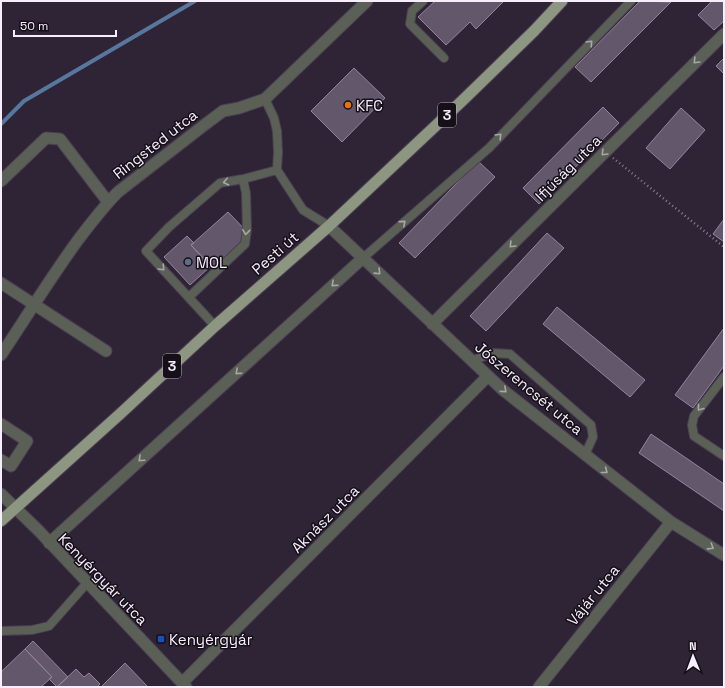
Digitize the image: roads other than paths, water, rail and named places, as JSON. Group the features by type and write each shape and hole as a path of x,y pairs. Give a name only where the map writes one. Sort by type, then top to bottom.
{"main road":[{"name":"Pesti út","path":"1,521 215,326 330,226 534,31 562,1"}],"street":[{"name":"Ringsted utca","path":"1,354 59,265 108,202 118,192 223,111 239,108 265,99 367,1"},
{"name":"Ifjúság utca","path":"432,324 724,34"},
{"path":"1,181 46,138 60,139 108,202"},
{"name":"Jószerencsét utca","path":"330,226 503,390 671,522 724,555"},
{"path":"49,543 363,258"},
{"path":"1,283 106,351"},
{"name":"Aknász utca","path":"184,685 488,376"},
{"path":"1,424 27,441 10,466 1,460"},
{"name":"Kenyérgyár utca","path":"1,494 184,685"},
{"name":"Vájár utca","path":"539,687 671,522"}],"lane":[{"path":"423,1 412,11 410,24 444,58"},
{"path":"363,258 488,148 631,1"},
{"path":"265,99 274,118 277,131 277,170 303,210 330,226"},
{"path":"215,326 146,251 169,227 220,183 243,179 277,170"},
{"path":"189,297 245,244 247,222 246,193 243,179"},
{"path":"471,361 493,353 510,354 591,425 593,437 586,455"},
{"path":"724,377 694,416 692,425 694,436 724,456"},
{"path":"1,631 32,630 49,626 87,584"}],"waterway":[{"path":"1,124 24,101 195,1"}],"place":[{"name":"KFC","path":"348,105"},
{"name":"MOL","path":"188,262"},
{"name":"Kenyérgyár","path":"161,639"}]}
